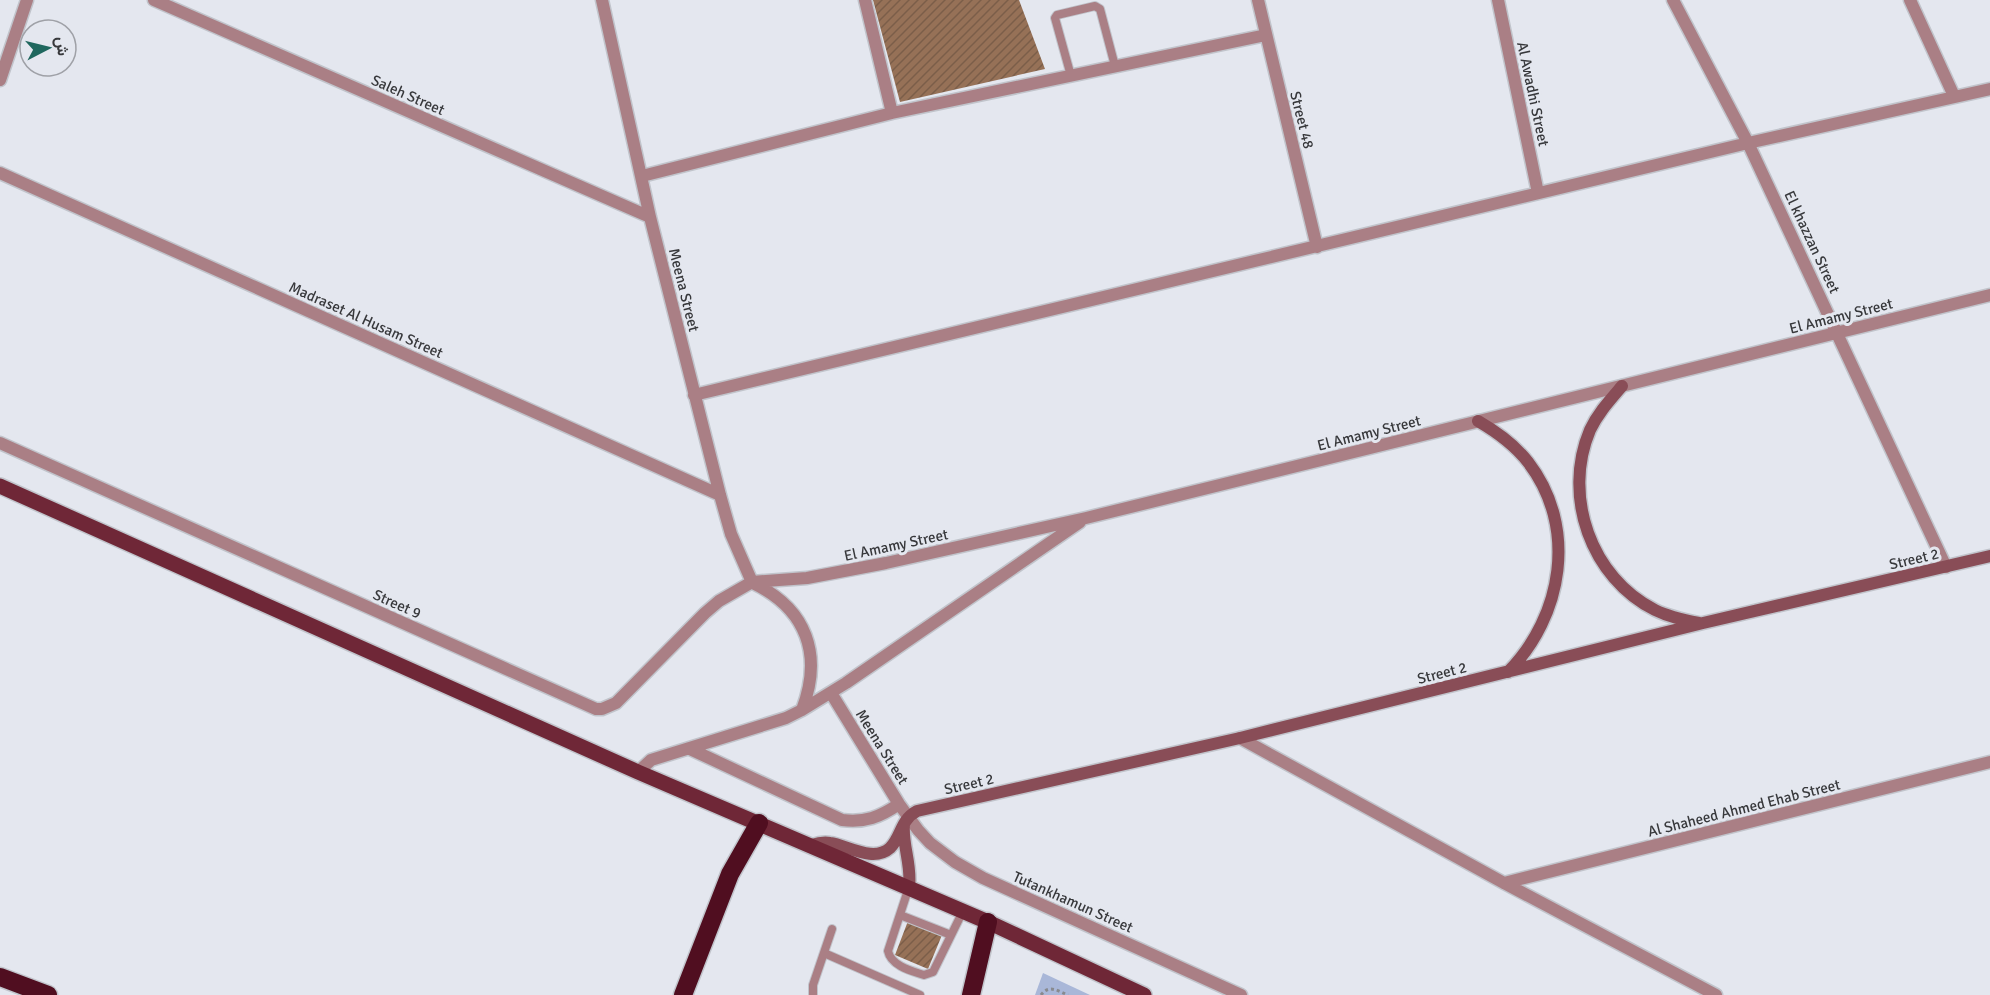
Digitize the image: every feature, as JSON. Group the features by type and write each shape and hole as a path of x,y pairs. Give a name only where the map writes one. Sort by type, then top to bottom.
{"highway":[{"path":"683,995 734,865 759,824"},
{"path":"968,993 988,922"},
{"path":"0,977 48,995"}],"main road":[{"path":"0,486 638,772 988,922 1144,995"}],"street":[{"path":"0,80 27,0"},
{"name":"Saleh Street","path":"154,0 650,217"},
{"name":"Meena Street","path":"602,0 650,217 694,395 731,534 752,582"},
{"path":"865,0 892,113"},
{"name":"Street 48","path":"1258,0 1317,247"},
{"name":"Al Awadhi Street","path":"1498,0 1538,193"},
{"name":"El khazzan Street","path":"1673,0 1748,143 1946,567"},
{"path":"1910,0 1954,96"},
{"path":"642,176 892,113 1266,35"},
{"path":"694,395 1748,143 1990,88"},
{"name":"Madraset Al Husam Street","path":"0,173 720,495"},
{"name":"El Amamy Street","path":"752,582 807,578 886,564 1086,518 1990,296"},
{"path":"1622,386 1604,406 1590,430 1582,456 1579,484 1581,511 1589,537 1600,560 1634,597 1655,610 1678,619 1703,623"},
{"path":"1478,421 1513,445 1528,461 1548,498 1557,540 1556,582 1544,622 1522,658 1507,673"},
{"name":"Street 9","path":"0,443 596,709 616,703 705,613 752,582"},
{"path":"638,772 651,760 802,711 1086,518"},
{"name":"Street 2","path":"906,819 917,811 1240,738 1703,623 1990,556"},
{"path":"752,582 769,591 784,603 796,617 805,634 811,653 812,672 809,691 802,711"},
{"name":"Meena Street","path":"831,693 906,819"},
{"path":"1240,738 1504,883 1716,995"},
{"path":"690,749 842,820 855,822 880,817 899,804"},
{"name":"Al Shaheed Ahmed Ehab Street","path":"1504,883 1990,762"},
{"path":"812,845 832,843 856,852 876,853 889,849 906,819"},
{"path":"906,819 904,836 910,877 909,887"},
{"name":"Tutankhamun Street","path":"906,819 930,843 955,862 983,878 1241,995"}],"lane":[{"path":"1071,76 1055,18 1057,15 1095,6 1100,9 1115,66"},
{"path":"909,887 895,929 895,943 888,951 892,961 921,974 928,975 933,972 941,947 951,935 963,911"},
{"path":"900,915 951,935"},
{"path":"813,995 813,985 832,929"},
{"path":"895,929 904,932"},
{"path":"824,953 920,995"}],"path":[{"path":"1041,995 1052,988 1068,995"}],"shaded area":[{"path":"1043,973 1090,995 1035,995"}],"building":[{"path":"873,0 1019,0 1045,69 900,102"},
{"path":"908,921 942,935 928,969 895,955"}]}
